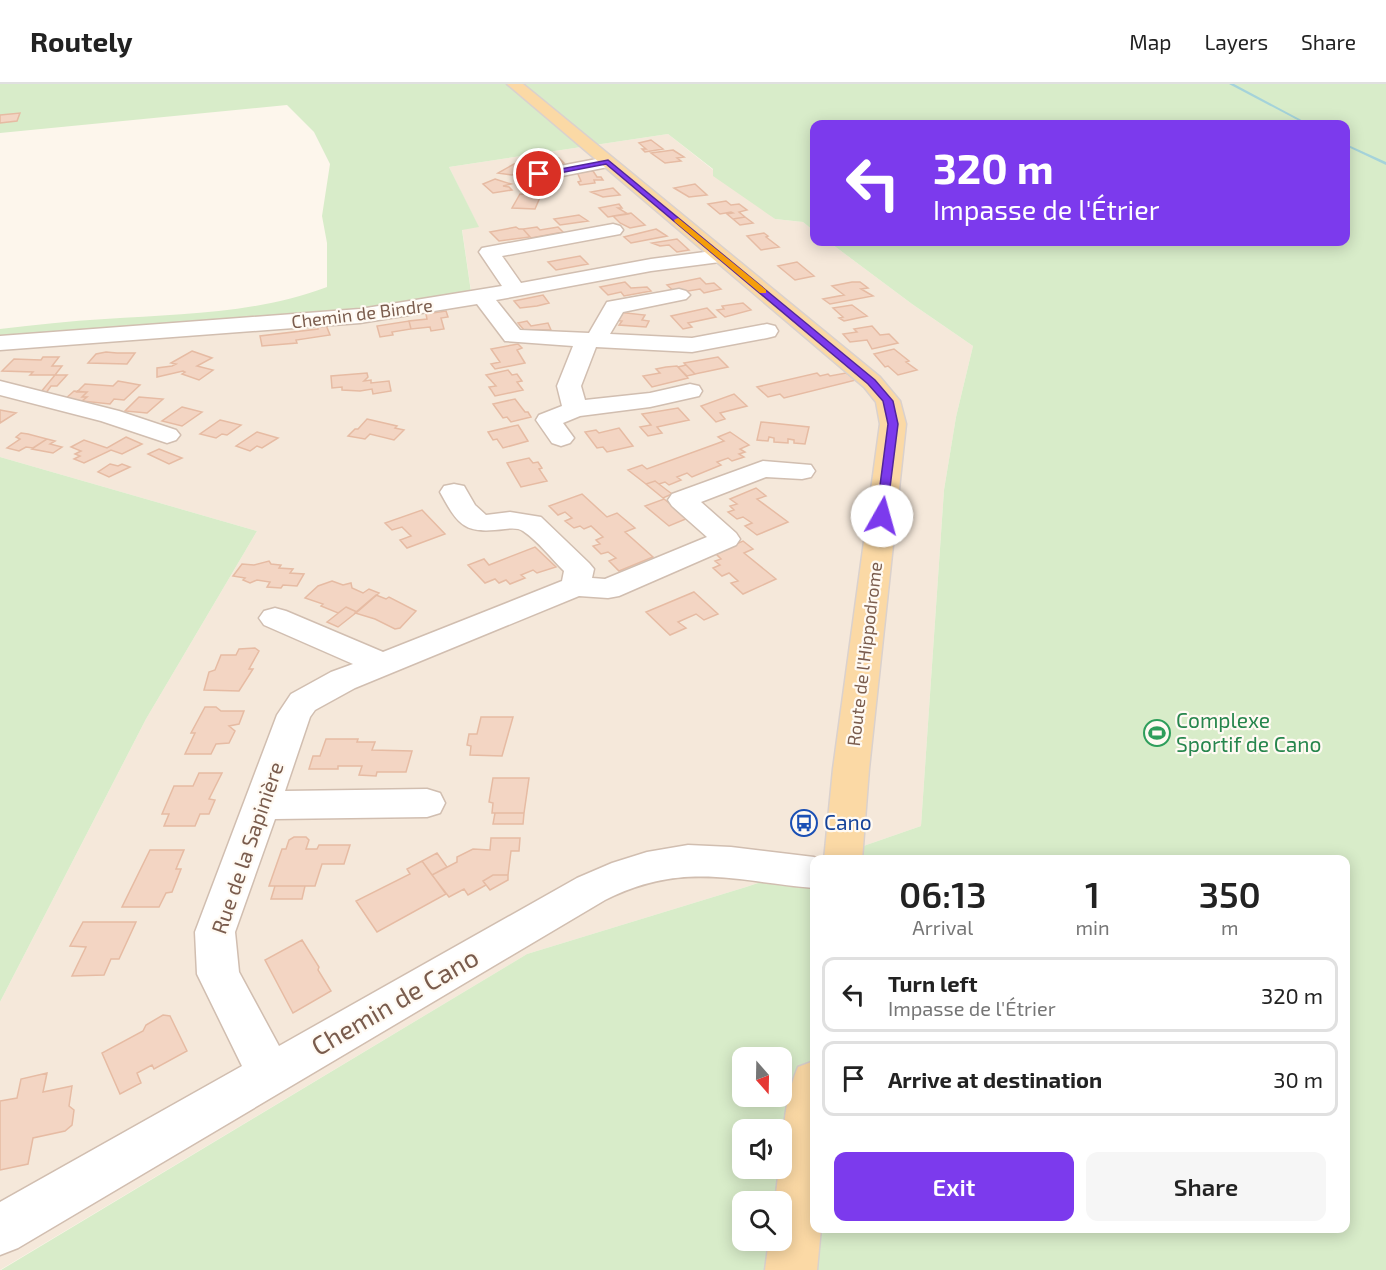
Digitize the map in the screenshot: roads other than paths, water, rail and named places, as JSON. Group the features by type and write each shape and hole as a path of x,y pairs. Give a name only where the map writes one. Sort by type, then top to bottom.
{"main road":[{"name":"Route de l'Hippodrome","path":"514,84 872,382 888,401 893,424 851,769 843,855"},
{"path":"791,1270 810,1115"}],"street":[{"path":"548,184 539,174 608,162"},
{"path":"516,291 489,252 613,231"},
{"name":"Chemin de Bindre","path":"0,343 360,316 483,297 651,265 720,256"},
{"path":"575,409 568,386 592,340 615,307 679,295"},
{"path":"483,297 513,336 692,345 767,331"},
{"path":"0,388 110,417 167,435"},
{"path":"561,438 548,420 575,409 650,400 690,391"},
{"name":"Rue de la Sapinière","path":"270,1074 218,974 215,932 294,715 303,702 317,692 576,586 608,589 726,538 682,500 763,469 802,471"},
{"path":"454,492 464,510 480,524 510,520 531,523 579,569 576,586"},
{"path":"275,618 383,664"},
{"path":"261,805 426,803"},
{"name":"Chemin de Cano","path":"0,1230 591,889 616,877 650,866 723,861 810,872"}],"waterway":[{"path":"1231,84 1299,120"},
{"path":"1350,147 1386,164"}],"place":[{"name":"Complexe Sportif de Cano","path":"1157,733"},
{"name":"Cano","path":"804,823"}]}
